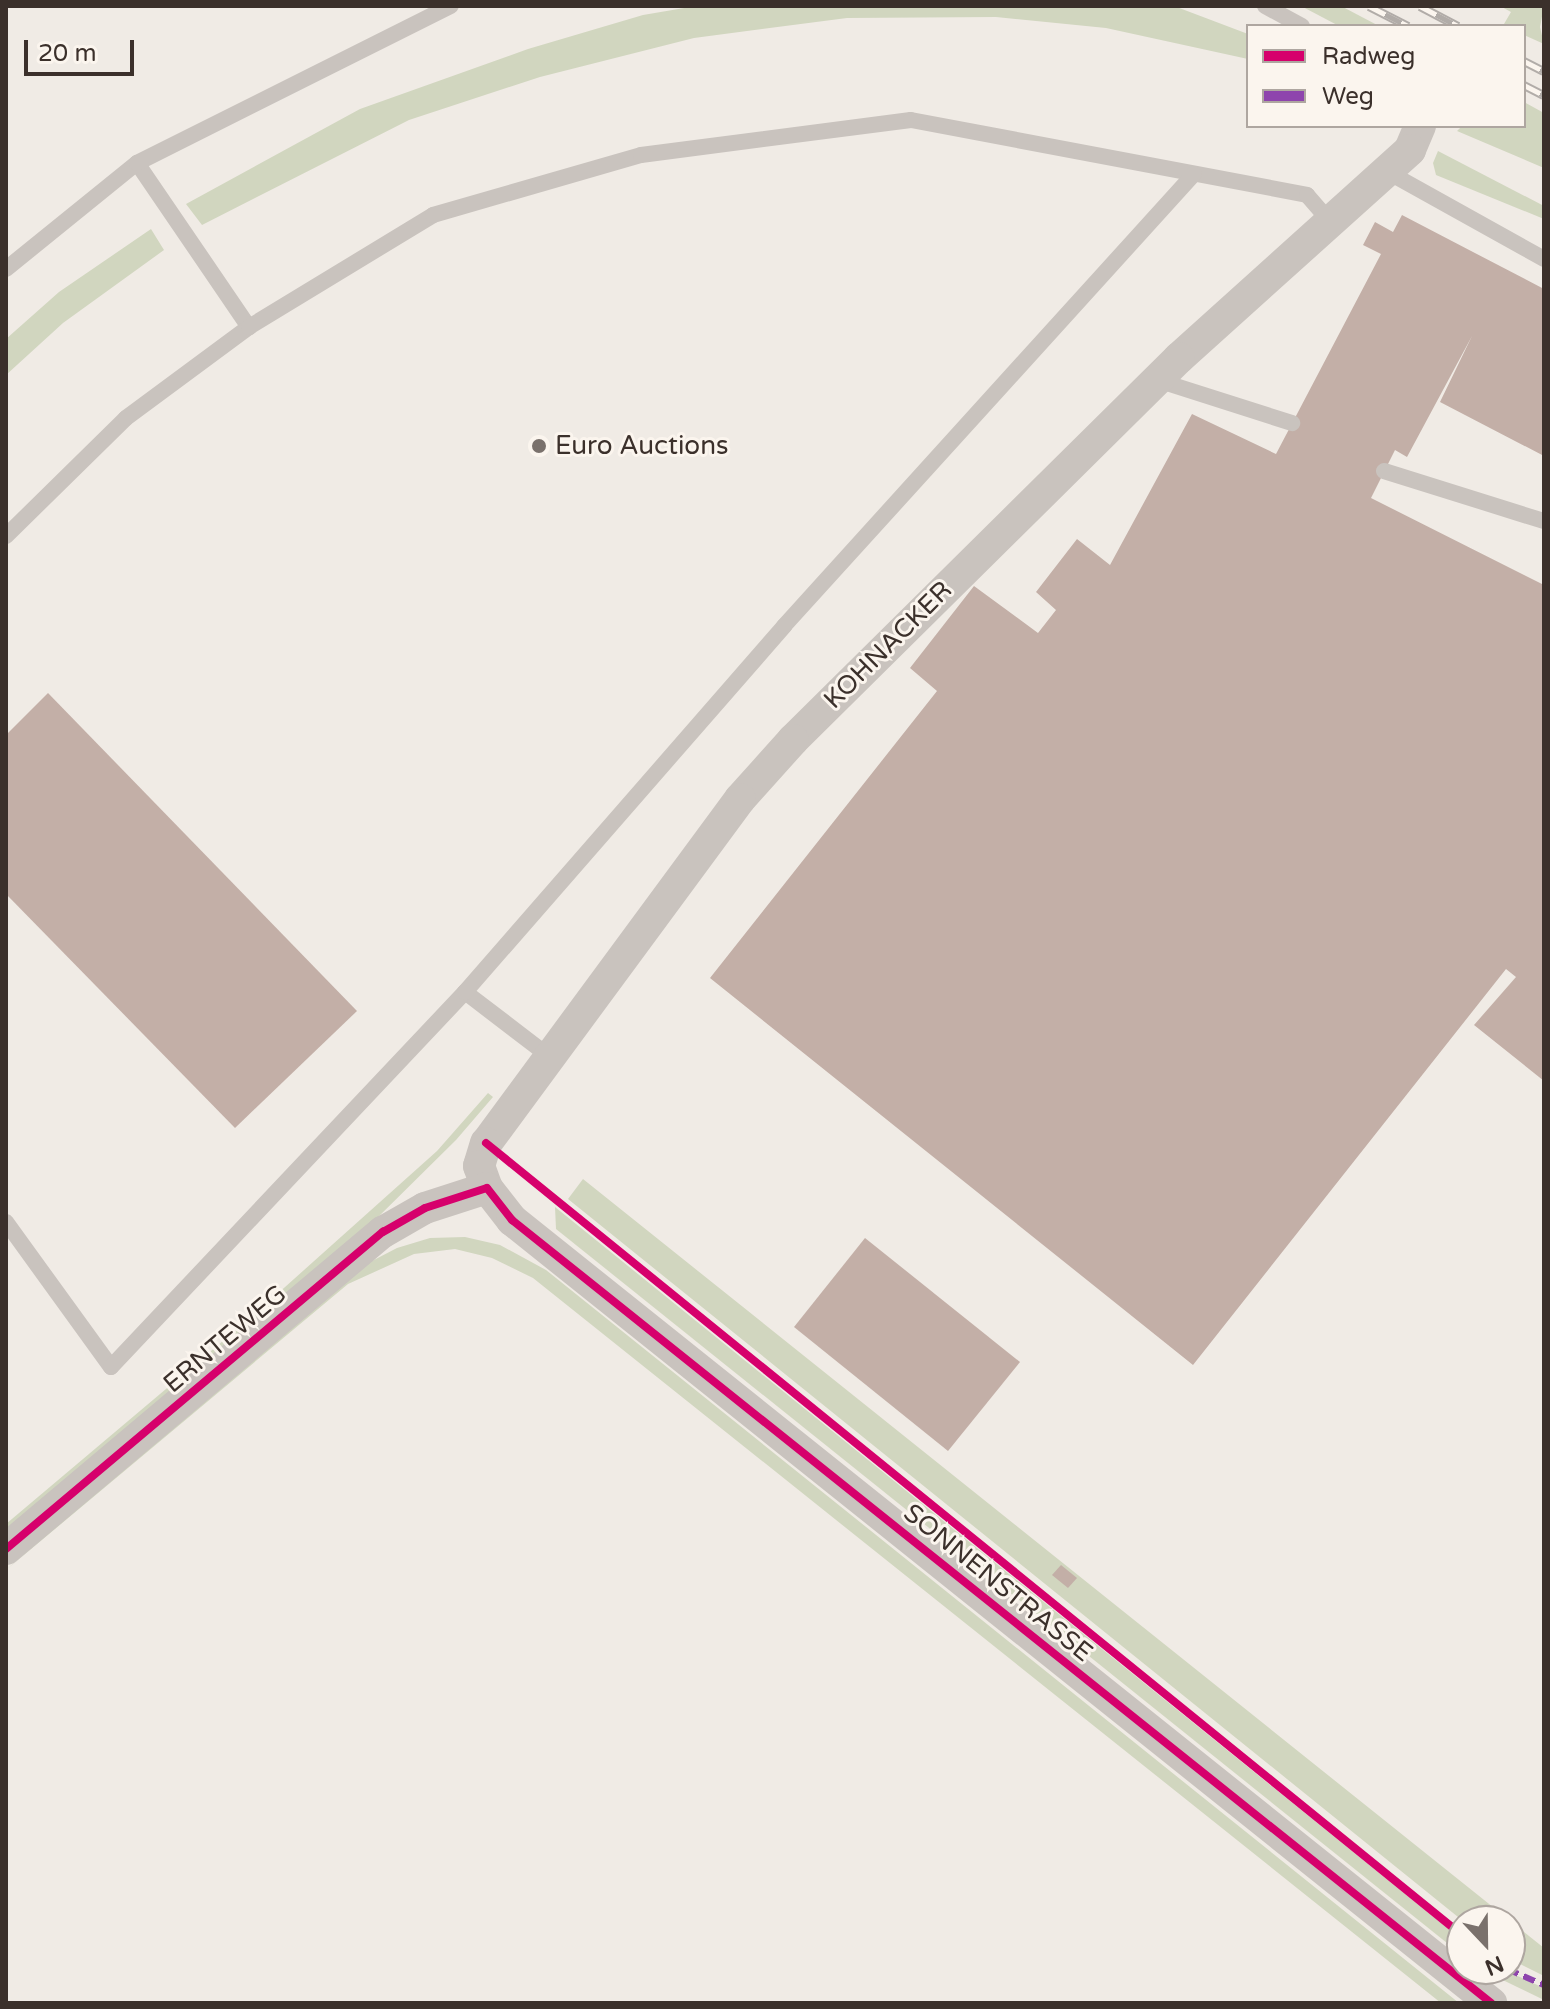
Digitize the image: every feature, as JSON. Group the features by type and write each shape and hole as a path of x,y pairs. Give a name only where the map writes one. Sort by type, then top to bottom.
{"street":[{"name":"KOHNACKER","path":"487,1188 479,1166 486,1143 740,799 793,740 1157,380 1410,150 1419,128"},
{"name":"ERNTEWEG","path":"6,1549 383,1232 425,1208 487,1188"},
{"name":"SONNENSTRASSE","path":"487,1188 512,1220 1491,2003"}],"lane":[{"path":"6,269 137,163 451,6"},
{"path":"1265,6 1298,24"},
{"path":"6,536 126,418 249,327 433,215 641,155 911,120 1307,195 1330,221"},
{"path":"137,163 249,327"},
{"path":"1386,171 1544,259"},
{"path":"6,1222 111,1367 465,992 784,626 1194,174"},
{"path":"1157,380 1292,423"},
{"path":"1384,471 1544,521"},
{"path":"465,992 550,1057"}],"green space":[{"path":"696,6 1174,6 1246,33 1246,59 1106,28 996,17 847,18 694,38 540,77 409,120 202,225 186,204 360,109 528,49 643,15"},
{"path":"1301,6 1341,6 1375,24 1335,24"},
{"path":"1500,6 1544,6 1540,27 1544,44 1526,36 1526,24 1504,24 1511,12"},
{"path":"1526,103 1544,113 1544,168 1457,131 1460,128 1526,128"},
{"path":"1438,151 1544,206 1544,219 1436,175 1433,163"},
{"path":"151,229 164,250 63,323 6,375 6,339 59,292"},
{"path":"488,1093 493,1097 456,1140 369,1226 6,1539 6,1524 256,1313 437,1151"},
{"path":"583,1179 1490,1905 1446,1907 568,1199"},
{"path":"555,1207 1446,1927 1446,1942 556,1229"},
{"path":"465,1237 500,1245 546,1270 1459,2003 1441,2003 533,1278 492,1258 455,1249 414,1254 348,1284 6,1570 345,1275 397,1248 430,1238"},
{"path":"1526,1934 1544,1948 1544,1976 1526,1967"},
{"path":"1526,1980 1544,1988 1544,2000 1513,1985 1526,1985"}],"building":[{"path":"1402,215 1544,289 1544,456 1440,402 1472,336 1407,457 1395,450 1371,498 1544,585 1544,1081 1474,1025 1516,977 1506,969 1193,1365 710,978 937,691 910,668 974,586 1038,633 1056,610 1036,592 1077,539 1110,565 1192,414 1276,454 1381,254 1363,245 1375,222 1393,232"},
{"path":"48,693 357,1011 235,1128 6,894 6,735"},
{"path":"865,1238 1020,1362 948,1451 794,1327"},
{"path":"1061,1565 1077,1578 1068,1588 1052,1575"}],"railway":[{"path":"1369,6 1404,24"},
{"path":"1420,6 1454,24"},
{"path":"1526,62 1544,71"},
{"path":"1526,86 1544,95"}],"marked path":[{"path":"1526,1977 1544,1985"}],"cycle path":[{"path":"486,1143 1446,1922"},
{"path":"6,1549 383,1232 425,1208 487,1188 512,1220 1491,2003"}],"place":[{"name":"Euro Auctions","path":"539,446"}]}
